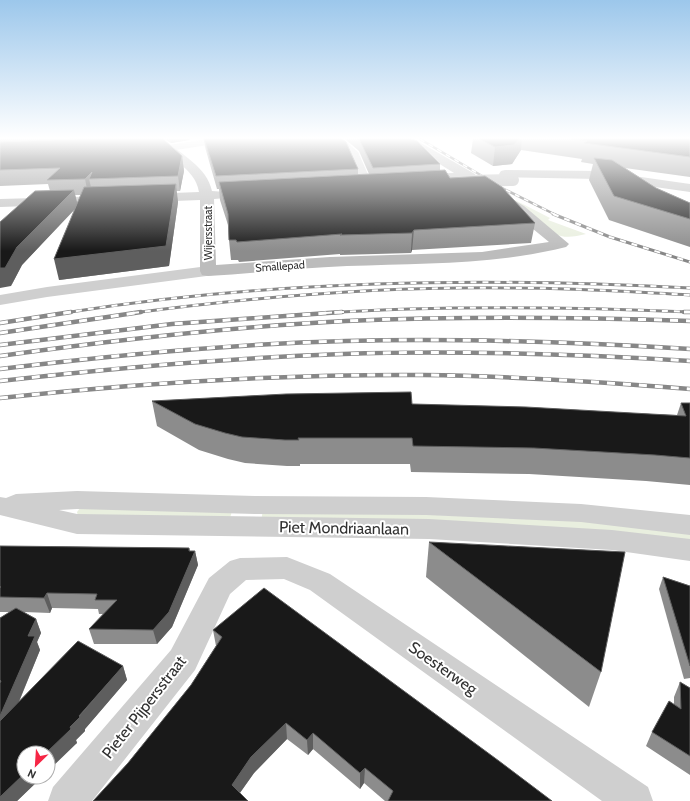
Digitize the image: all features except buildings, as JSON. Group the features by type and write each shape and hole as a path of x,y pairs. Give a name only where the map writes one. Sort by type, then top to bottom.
{"street":[{"path":"199,176 206,192"},
{"path":"356,176 357,184 379,183"},
{"name":"Smallepad","path":"0,300 48,292 208,271 345,261 481,255 541,249 561,244 518,209 467,176"},
{"path":"410,182 515,176"},
{"path":"607,176 690,188"},
{"path":"509,177 601,180 690,193"},
{"path":"0,203 126,195 232,191"},
{"name":"Wijersstraat","path":"206,192 208,271"},
{"path":"0,196 126,195"},
{"name":"Piet Mondriaanlaan","path":"0,505 77,500 255,505 426,506 581,513 690,525"},
{"name":"Piet Mondriaanlaan","path":"0,505 76,524 429,529 612,540 690,550"},
{"name":"Soesterweg","path":"240,569 287,568 320,582 634,801"},
{"name":"Pieter Pijpersstraat","path":"67,801 184,660 219,586 240,569"}],"green space":[{"path":"513,200 550,218 548,220 586,234 567,237 556,234 543,226"},
{"path":"81,507 233,508 229,521 78,516 77,512"},
{"path":"263,509 579,520 690,532 690,543 261,522"}],"railway":[{"path":"483,176 504,189 556,215"},
{"path":"553,214 610,237 690,262"},
{"path":"70,312 142,302 220,294 376,284 455,282 690,288"},
{"path":"141,312 325,293 421,289 560,289 690,295"},
{"path":"326,313 371,310 462,308 599,309 690,312 684,312"},
{"path":"0,323 70,312"},
{"path":"64,313 70,312"},
{"path":"0,333 141,312"},
{"path":"133,313 141,312"},
{"path":"0,345 172,324 342,312"},
{"path":"0,356 173,335 346,321 432,318 690,321"},
{"path":"0,369 173,351 303,342 389,340 518,341 690,349"},
{"path":"0,381 171,364 343,354 430,352 516,353 690,361"},
{"path":"0,398 211,380 370,375 523,378 690,389"}]}
